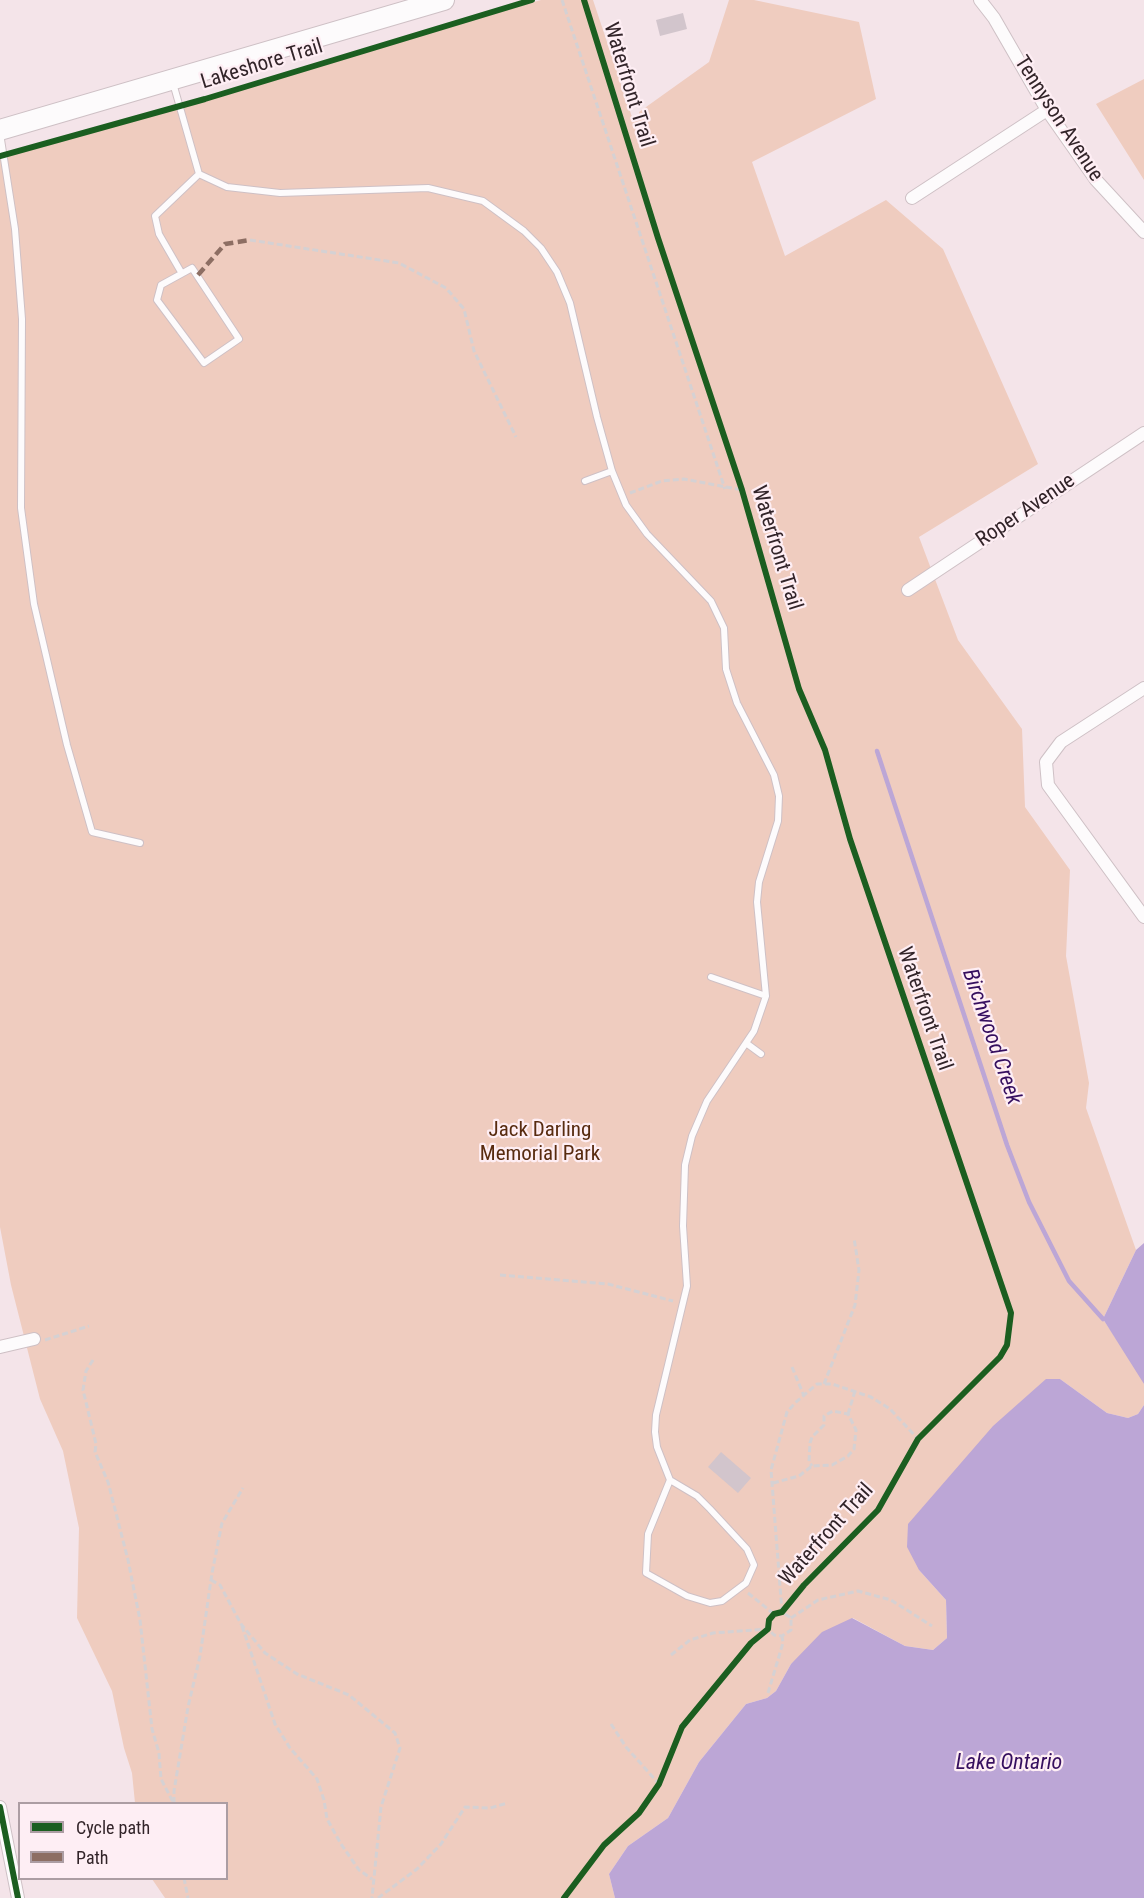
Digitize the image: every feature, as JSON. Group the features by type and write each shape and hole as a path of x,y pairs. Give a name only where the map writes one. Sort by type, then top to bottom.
{"main road":[{"path":"0,130 444,0"}],"street":[{"name":"Tennyson Avenue","path":"980,0 994,18 1047,110 1096,180 1144,232"},
{"path":"912,198 1047,110"},
{"name":"Roper Avenue","path":"908,590 1144,433"},
{"path":"1144,688 1061,742 1046,762 1048,785 1144,917"},
{"path":"0,1347 34,1339"},
{"path":"0,1807 18,1898"}],"lane":[{"path":"172,79 200,174 227,187 280,193 428,188 483,201 504,214 540,248 557,272 579,330 597,417 622,497 647,534 711,601 724,628 726,669 736,703 774,775 779,796 778,821 759,882 757,903 766,996 759,1020 707,1101 692,1136 685,1165 683,1226 687,1286 656,1415 657,1447 670,1480 697,1496 747,1549 754,1565 749,1579 742,1588 722,1601 710,1603 687,1596 646,1573 648,1534 670,1480"},
{"path":"0,130 15,229 22,320 21,508 34,604 67,745 92,832 140,843"},
{"path":"180,272 159,234 154,216 200,174"},
{"path":"192,268 239,339 204,363 157,300 161,285 180,272 192,268"},
{"path":"585,482 612,471"},
{"path":"711,977 766,996"},
{"path":"746,1043 760,1054"}],"path":[{"path":"562,0 724,489"},
{"path":"250,240 399,263 446,288 464,309 474,351 516,437"},
{"path":"622,497 662,481 684,479 724,489 742,490"},
{"path":"824,1384 855,1305 859,1270 854,1238"},
{"path":"500,1275 608,1284 656,1298 684,1303"},
{"path":"34,1339 44,1340 89,1326"},
{"path":"93,1360 86,1371 83,1390 96,1444 95,1452 108,1482 128,1560 140,1620 152,1730 161,1779 173,1802"},
{"path":"792,1367 804,1395"},
{"path":"791,1618 782,1612 771,1470 787,1412 817,1384 824,1384 871,1396 890,1409 917,1442 927,1431"},
{"path":"773,1483 799,1476 812,1466 832,1465 848,1456 856,1440 856,1430 848,1414 855,1391"},
{"path":"812,1466 809,1462 810,1443 812,1437 824,1425 824,1416 833,1411 848,1414"},
{"path":"174,1802 188,1707 200,1656 222,1523 243,1488"},
{"path":"211,1580 220,1585 241,1624 275,1724 290,1748 317,1779 327,1819 341,1844 358,1870 373,1879"},
{"path":"742,1588 774,1614"},
{"path":"791,1618 818,1600 858,1591 891,1600 932,1626"},
{"path":"671,1655 690,1640 713,1633 768,1629 774,1635 782,1636 791,1630 791,1618"},
{"path":"241,1624 265,1653 297,1674 349,1695 395,1733 400,1748 381,1807 372,1898"},
{"path":"759,1636 768,1629"},
{"path":"768,1693 783,1643 782,1636"},
{"path":"611,1724 626,1747 659,1784"},
{"path":"652,1793 663,1774"},
{"path":"378,1898 417,1869 441,1844 465,1807 490,1808 508,1803"},
{"path":"184,1880 188,1898"}],"green space":[{"name":"Jack Darling Memorial Park","path":"541,0 593,0 633,120 640,118 639,112 709,62 729,0 754,0 859,22 876,99 752,162 785,256 886,200 943,249 1038,464 919,537 958,640 1022,729 1025,807 1070,870 1066,956 1089,1083 1086,1108 1136,1250 1103,1319 1141,1376 1144,1384 1144,1405 1138,1414 1128,1418 1107,1413 1060,1379 919,1570 946,1600 947,1638 933,1650 905,1646 853,1618 791,1664 776,1691 767,1698 746,1704 699,1762 668,1818 628,1846 609,1874 615,1898 165,1898 153,1880 228,1880 228,1802 135,1802 132,1773 124,1748 112,1691 77,1618 79,1528 63,1451 40,1399 11,1285 0,1227 0,156"},
{"path":"1144,79 1144,180 1096,104"}],"water":[{"path":"1144,1243 1144,1384 1103,1319 1136,1250"},
{"name":"Lake Ontario","path":"1046,1379 1060,1379 1107,1413 1128,1418 1138,1414 1144,1405 1144,1898 615,1898 609,1874 628,1846 668,1818 699,1762 746,1704 767,1698 776,1691 791,1664 822,1632 852,1618 905,1646 933,1650 947,1638 946,1600 919,1570 907,1547 908,1524 993,1426"}],"building":[{"path":"683,13 687,29 660,36 656,20"},
{"path":"721,1452 751,1478 738,1493 708,1467"}],"waterway":[{"name":"Birchwood Creek","path":"877,751 1007,1145 1029,1202 1069,1281 1103,1319"}],"marked path":[{"path":"198,275 225,244 250,240"}],"cycle path":[{"name":"Lakeshore Trail","path":"0,156 205,99 532,0"},
{"name":"Waterfront Trail","path":"564,1898 604,1845 639,1813 659,1784 682,1727 751,1643 768,1629 769,1620 774,1614 782,1612 804,1585 878,1510 918,1439 1000,1357 1007,1345 1011,1313 850,839 825,750 799,689 742,490 658,238 584,0"},
{"path":"0,1807 18,1898"}]}
